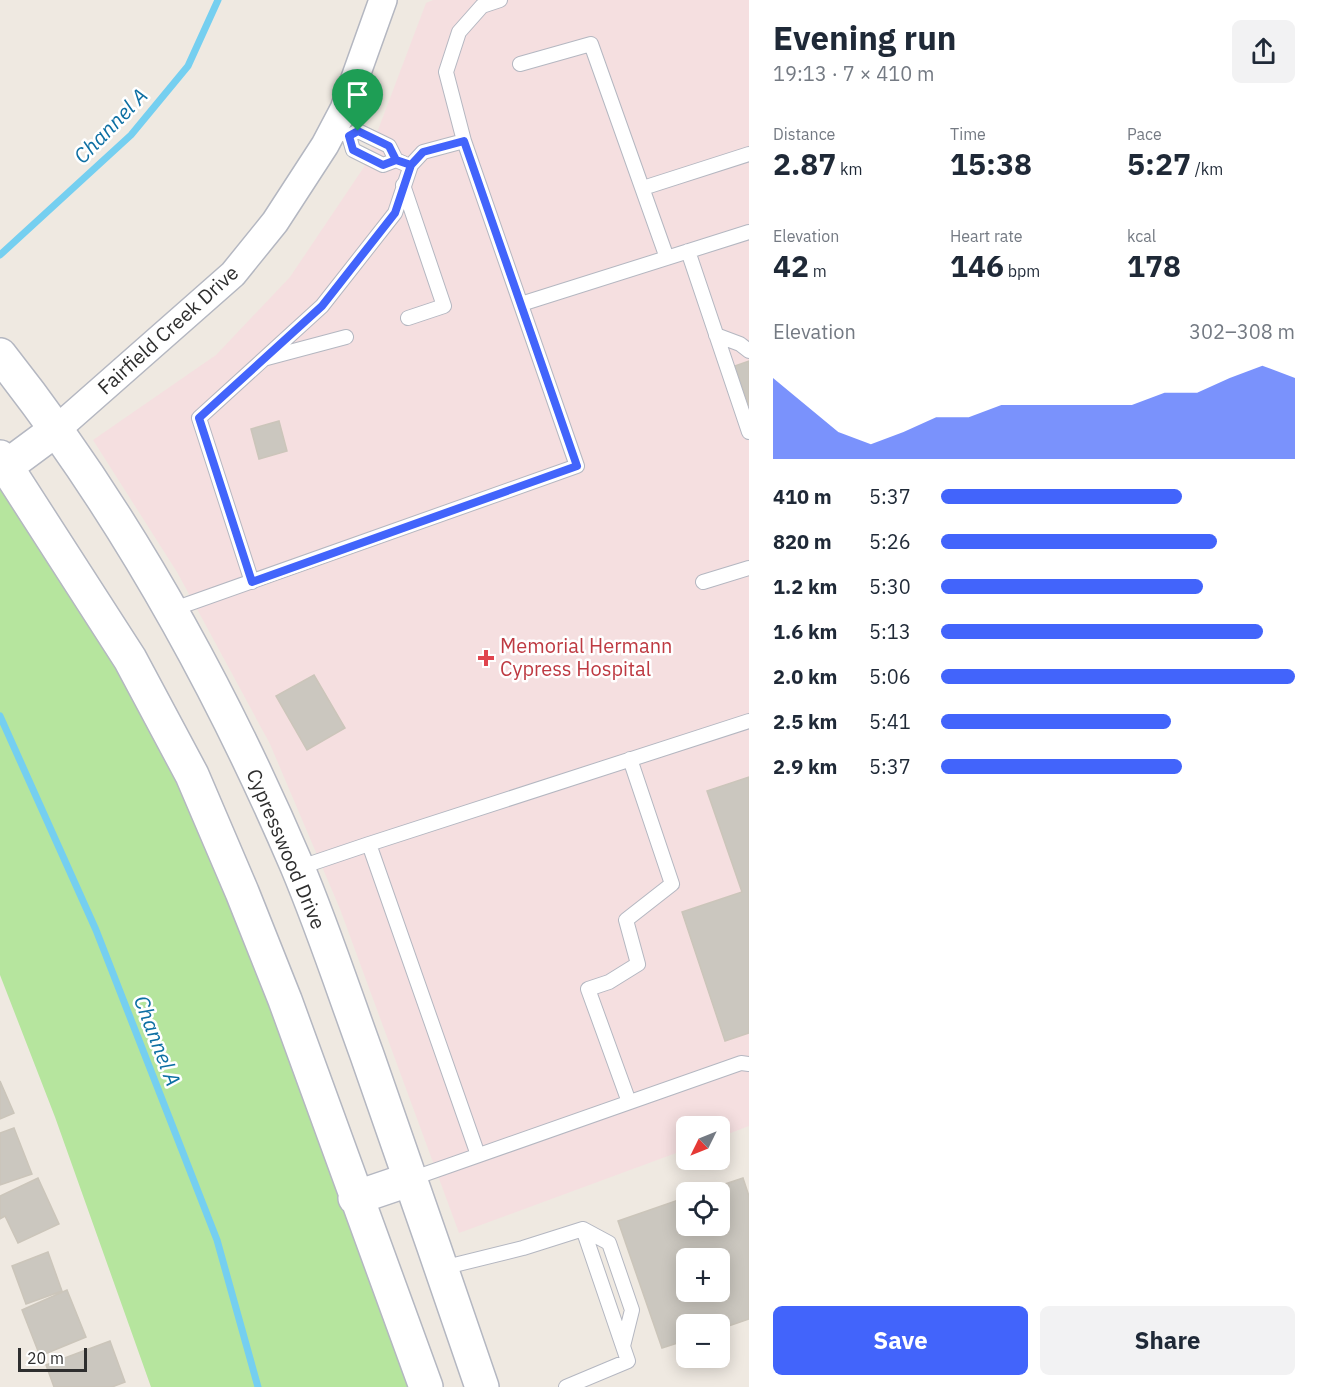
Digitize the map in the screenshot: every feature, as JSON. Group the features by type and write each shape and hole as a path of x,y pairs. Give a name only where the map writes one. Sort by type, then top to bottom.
{"main road":[{"name":"Cypresswood Drive","path":"1,356 57,429 171,610 244,752 297,868 411,1179 482,1387"},
{"path":"57,429 4,462 130,659 192,775 243,892 426,1387"},
{"path":"355,1198 411,1179"}],"street":[{"name":"Fairfield Creek Drive","path":"57,429 233,274 275,222 341,133 345,109 383,0"}],"lane":[{"path":"171,610 577,466 464,141 446,72 459,32 482,6 500,0"},
{"path":"520,64 591,44 667,258"},
{"path":"396,160 389,146 358,131 341,133 353,150 383,165 396,160 411,165"},
{"path":"252,582 199,418 322,306 395,213 411,165 423,152 464,141"},
{"path":"643,188 749,154"},
{"path":"403,185 444,306 408,318"},
{"path":"521,304 749,232"},
{"path":"688,251 749,432"},
{"path":"716,335 740,344 749,351"},
{"path":"266,358 346,337"},
{"path":"703,582 749,568"},
{"path":"297,868 749,721"},
{"path":"629,1102 588,989 609,982 638,964 626,920 672,884 630,759"},
{"path":"369,844 478,1155"},
{"path":"411,1179 741,1063 749,1064"},
{"path":"566,1387 628,1361 583,1229"},
{"path":"442,1268 523,1248 583,1229 609,1243 632,1310 623,1346"}],"shaded area":[{"name":"Memorial Hermann Cypress Hospital","path":"433,0 749,0 749,1126 730,1133 730,1116 676,1116 676,1153 459,1233 340,909 270,744 177,572 93,440 216,355 290,277 364,167 426,3"}],"green space":[{"path":"0,483 110,647 206,838 280,1030 408,1387 151,1387 55,1117 0,975"}],"building":[{"path":"749,361 749,406 735,366"},
{"path":"279,421 287,451 259,459 251,429"},
{"path":"314,675 345,728 307,750 276,696"},
{"path":"749,777 749,1033 725,1041 682,912 742,892 707,791"},
{"path":"0,1081 14,1113 0,1119"},
{"path":"14,1128 32,1174 0,1185 0,1133"},
{"path":"38,1178 59,1224 18,1243 5,1216 0,1219 0,1196"},
{"path":"743,1178 749,1196 749,1319 730,1326 730,1314 676,1314 676,1344 662,1348 618,1221 676,1201 676,1236 730,1236 730,1182"},
{"path":"48,1252 62,1291 26,1304 12,1266"},
{"path":"67,1290 86,1337 40,1356 22,1310"},
{"path":"110,1341 125,1382 112,1387 54,1387 46,1365"}],"waterway":[{"name":"Channel A","path":"0,255 131,135 188,66 218,0"},
{"name":"Channel A","path":"0,716 96,930 217,1240 258,1387"}],"place":[{"name":"Memorial Hermann Cypress Hospital","path":"486,658"}],"route":[{"path":"358,131 349,136 353,150 383,165 396,160 411,165 395,213 322,306 199,418 252,582 577,466 464,141 423,152 411,165 396,160 389,146 358,131"}]}
